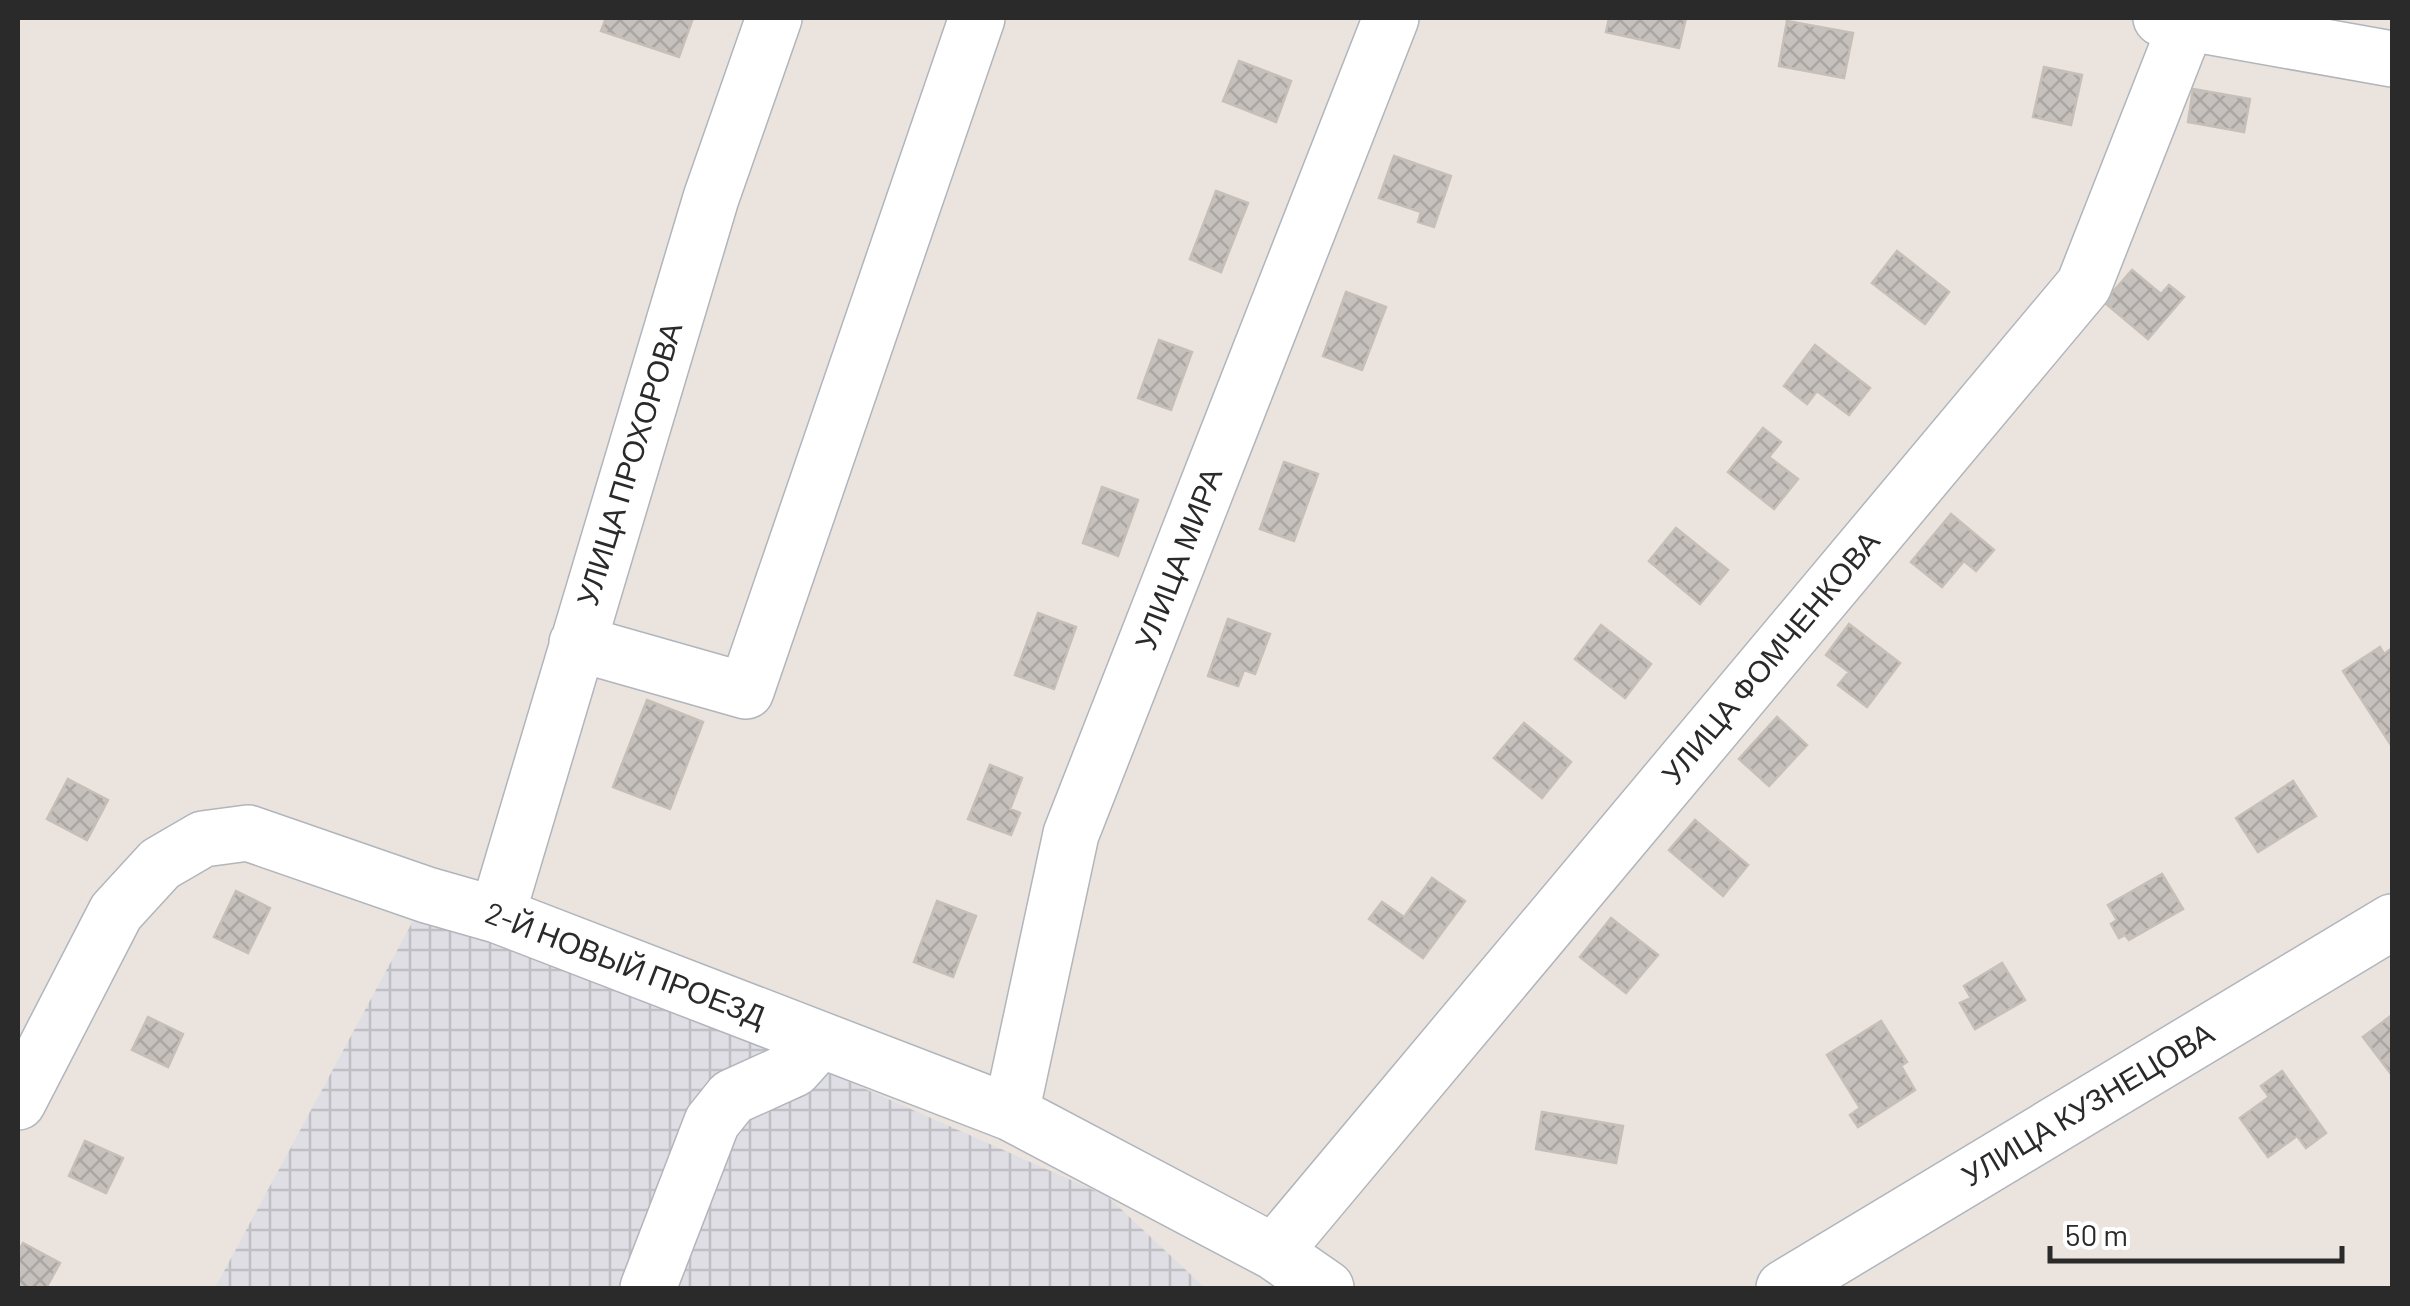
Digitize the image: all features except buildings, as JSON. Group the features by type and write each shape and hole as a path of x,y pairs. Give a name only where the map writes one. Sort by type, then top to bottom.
{"street":[{"name":"УЛИЦА ПРОХОРОВА","path":"496,915 711,198 774,18"},
{"path":"576,643 746,691 977,18"},
{"name":"УЛИЦА МИРА","path":"1011,1113 1071,834 1391,18"},
{"path":"2179,20 2392,58"},
{"name":"УЛИЦА ФОМЧЕНКОВА","path":"1274,1252 2084,285 2179,20"},
{"name":"2-Й НОВЫЙ ПРОЕЗД","path":"18,1102 116,912 160,864 203,839 248,833 496,915 1011,1113 1274,1252 1326,1288"},
{"name":"УЛИЦА КУЗНЕЦОВА","path":"1784,1288 2392,922"},
{"path":"648,1288 712,1122 732,1097 794,1069 820,1040"}],"shaded area":[{"path":"427,895 1107,1196 1205,1288 215,1288"}]}
